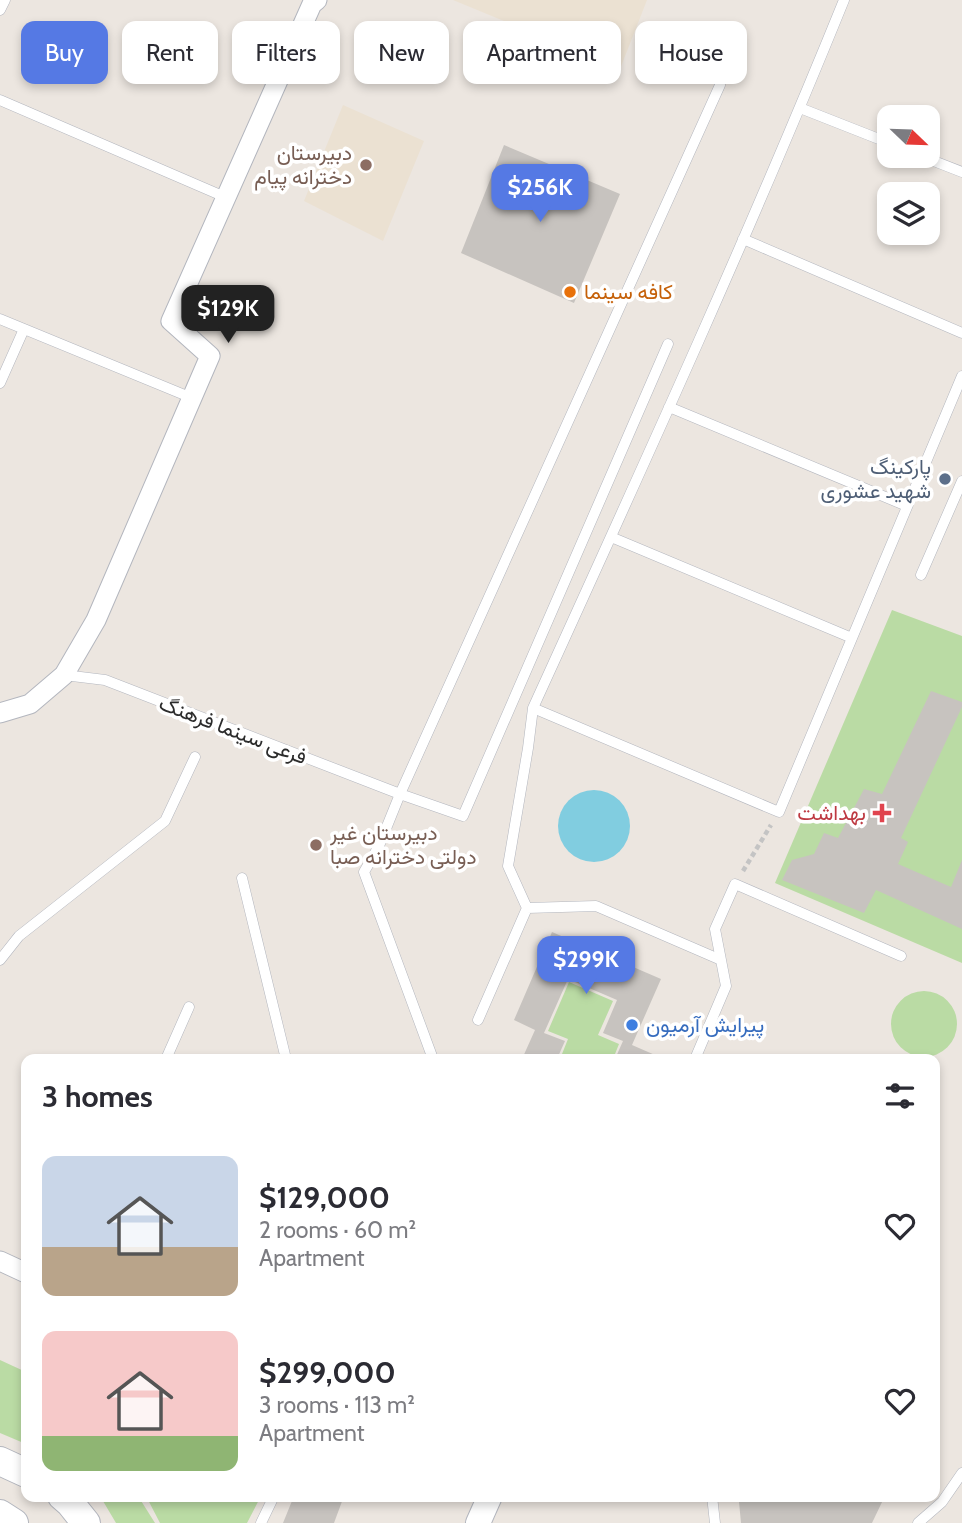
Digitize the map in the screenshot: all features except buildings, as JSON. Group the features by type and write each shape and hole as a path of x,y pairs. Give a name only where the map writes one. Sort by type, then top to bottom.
{"main road":[{"path":"0,1461 21,1471"},
{"path":"69,1502 86,1523"},
{"path":"0,1514 14,1523"}],"street":[{"path":"0,713 30,704 64,675 96,620 210,355 171,321 311,1"},
{"path":"0,1261 21,1271"},
{"path":"478,1523 487,1502"}],"lane":[{"path":"0,10 5,0"},
{"path":"478,1020 527,908 508,866 533,708 669,407 845,0"},
{"path":"431,1054 364,872 379,846 720,85"},
{"path":"0,100 225,197"},
{"path":"800,108 877,138"},
{"path":"940,164 962,172"},
{"path":"743,239 962,332"},
{"path":"0,319 192,398"},
{"path":"0,383 24,329"},
{"name":"فرعی سینما فرهنگ","path":"64,675 105,680 463,816 668,344"},
{"path":"533,708 779,812 962,376"},
{"path":"669,407 907,506"},
{"path":"921,575 962,481"},
{"path":"611,537 852,638"},
{"path":"0,960 19,936 165,821 195,757"},
{"path":"242,878 285,1054"},
{"path":"697,1054 726,986 715,929 735,884 901,956"},
{"path":"527,908 596,906 721,960"},
{"path":"168,1054 189,1007"},
{"path":"918,1523 942,1502 962,1473"},
{"path":"261,1523 271,1502"},
{"path":"713,1502 715,1523"}],"path":[{"path":"735,884 779,812"}],"shaded area":[{"path":"453,0 647,0 639,21 635,21 635,31 621,66 621,21 504,21"},
{"name":"دبیرستان دخترانه پیام","path":"343,105 424,141 383,241 304,201"}],"green space":[{"path":"892,610 962,636 962,963 775,883"},
{"path":"569,982 613,1001 598,1035 619,1044 615,1054 562,1054 568,1039 548,1031"},
{"path":"924,991 937,994 947,1001 956,1018 954,1037 947,1047 937,1054 911,1054 906,1051 894,1037 891,1024 894,1011 901,1001 911,994"},
{"path":"0,1360 21,1370 21,1442 0,1433"},
{"path":"104,1502 142,1502 155,1523 116,1523"},
{"path":"149,1502 258,1502 247,1523 160,1523"}],"water":[{"path":"594,790 608,793 620,800 627,812 630,826 627,840 620,852 608,859 594,862 580,859 568,852 561,840 558,826 561,812 568,800 580,793"}],"place":[{"name":"دبیرستان دخترانه پیام","path":"366,165"},
{"name":"کافه سینما","path":"570,292"},
{"name":"پارکینگ شهید عشوری","path":"945,479"},
{"name":"بهداشت","path":"882,813"},
{"name":"دبیرستان غیر دولتی دخترانه صبا","path":"316,845"},
{"name":"پیرایش آرمیون","path":"632,1025"}]}
